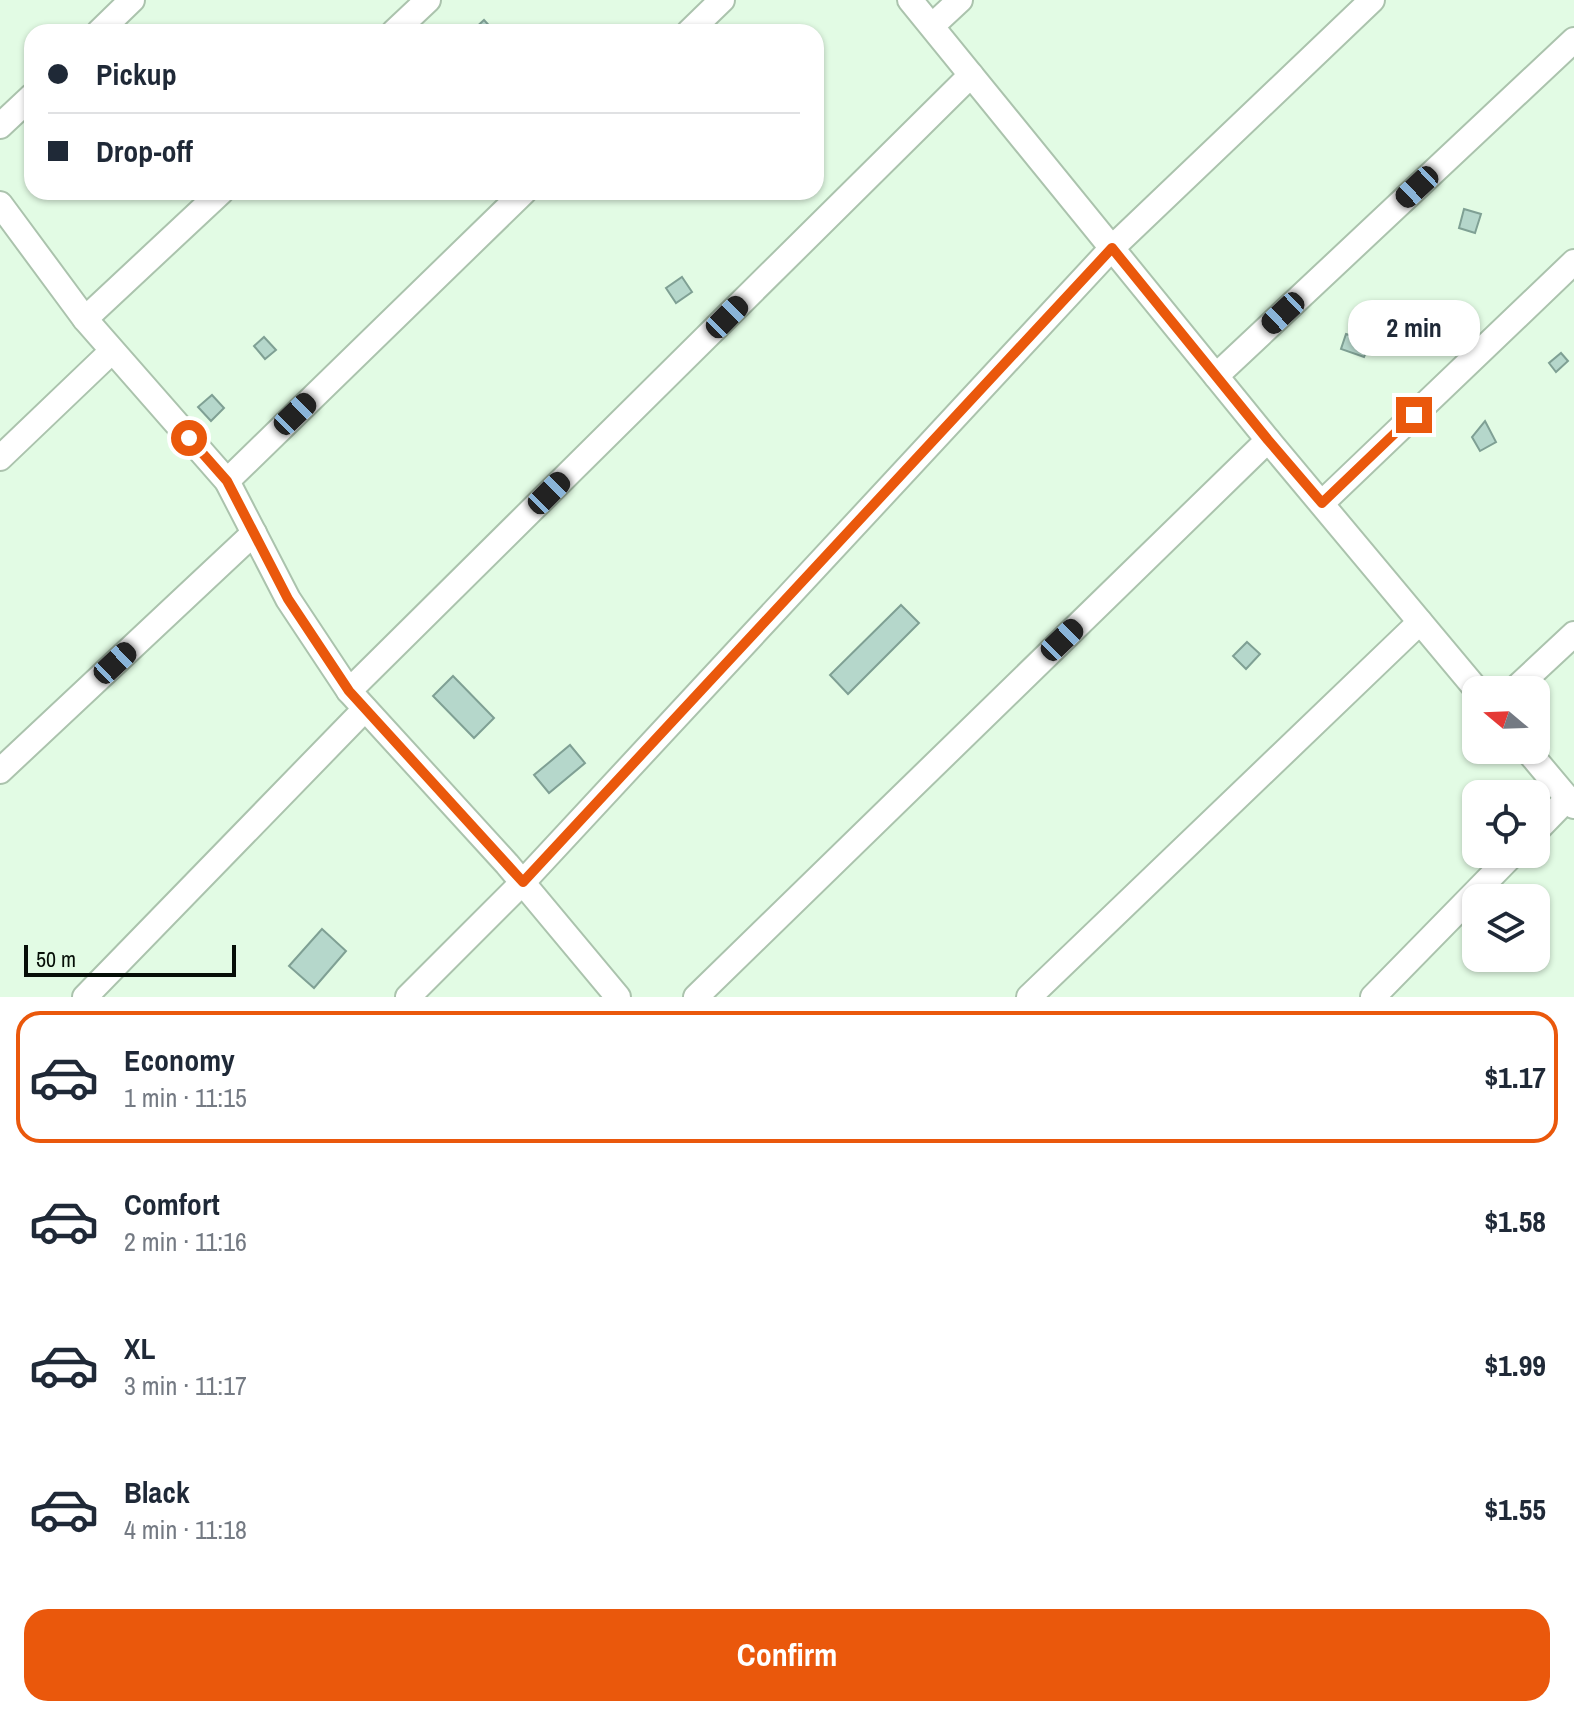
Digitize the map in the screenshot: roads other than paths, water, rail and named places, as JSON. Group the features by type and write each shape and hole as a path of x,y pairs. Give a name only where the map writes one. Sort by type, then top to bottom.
{"street":[{"path":"107,24 132,0"},
{"path":"402,24 428,0"},
{"path":"697,24 722,0"},
{"path":"910,0 1268,440 1465,676"},
{"path":"932,26 960,0"},
{"path":"408,997 523,882 1112,248 1372,0"},
{"path":"1216,376 1574,40"},
{"path":"85,997 357,700 971,75"},
{"path":"0,126 24,104"},
{"path":"85,319 212,200"},
{"path":"227,481 516,200"},
{"path":"0,204 85,319 227,481 288,599 357,700 523,882 618,997"},
{"path":"1322,503 1574,262"},
{"path":"0,458 112,351"},
{"path":"696,997 1268,440"},
{"path":"0,771 254,533"},
{"path":"1029,997 1420,622"},
{"path":"1529,676 1574,634"},
{"path":"1539,764 1571,802 1550,819"},
{"path":"1373,997 1499,868"}]}
